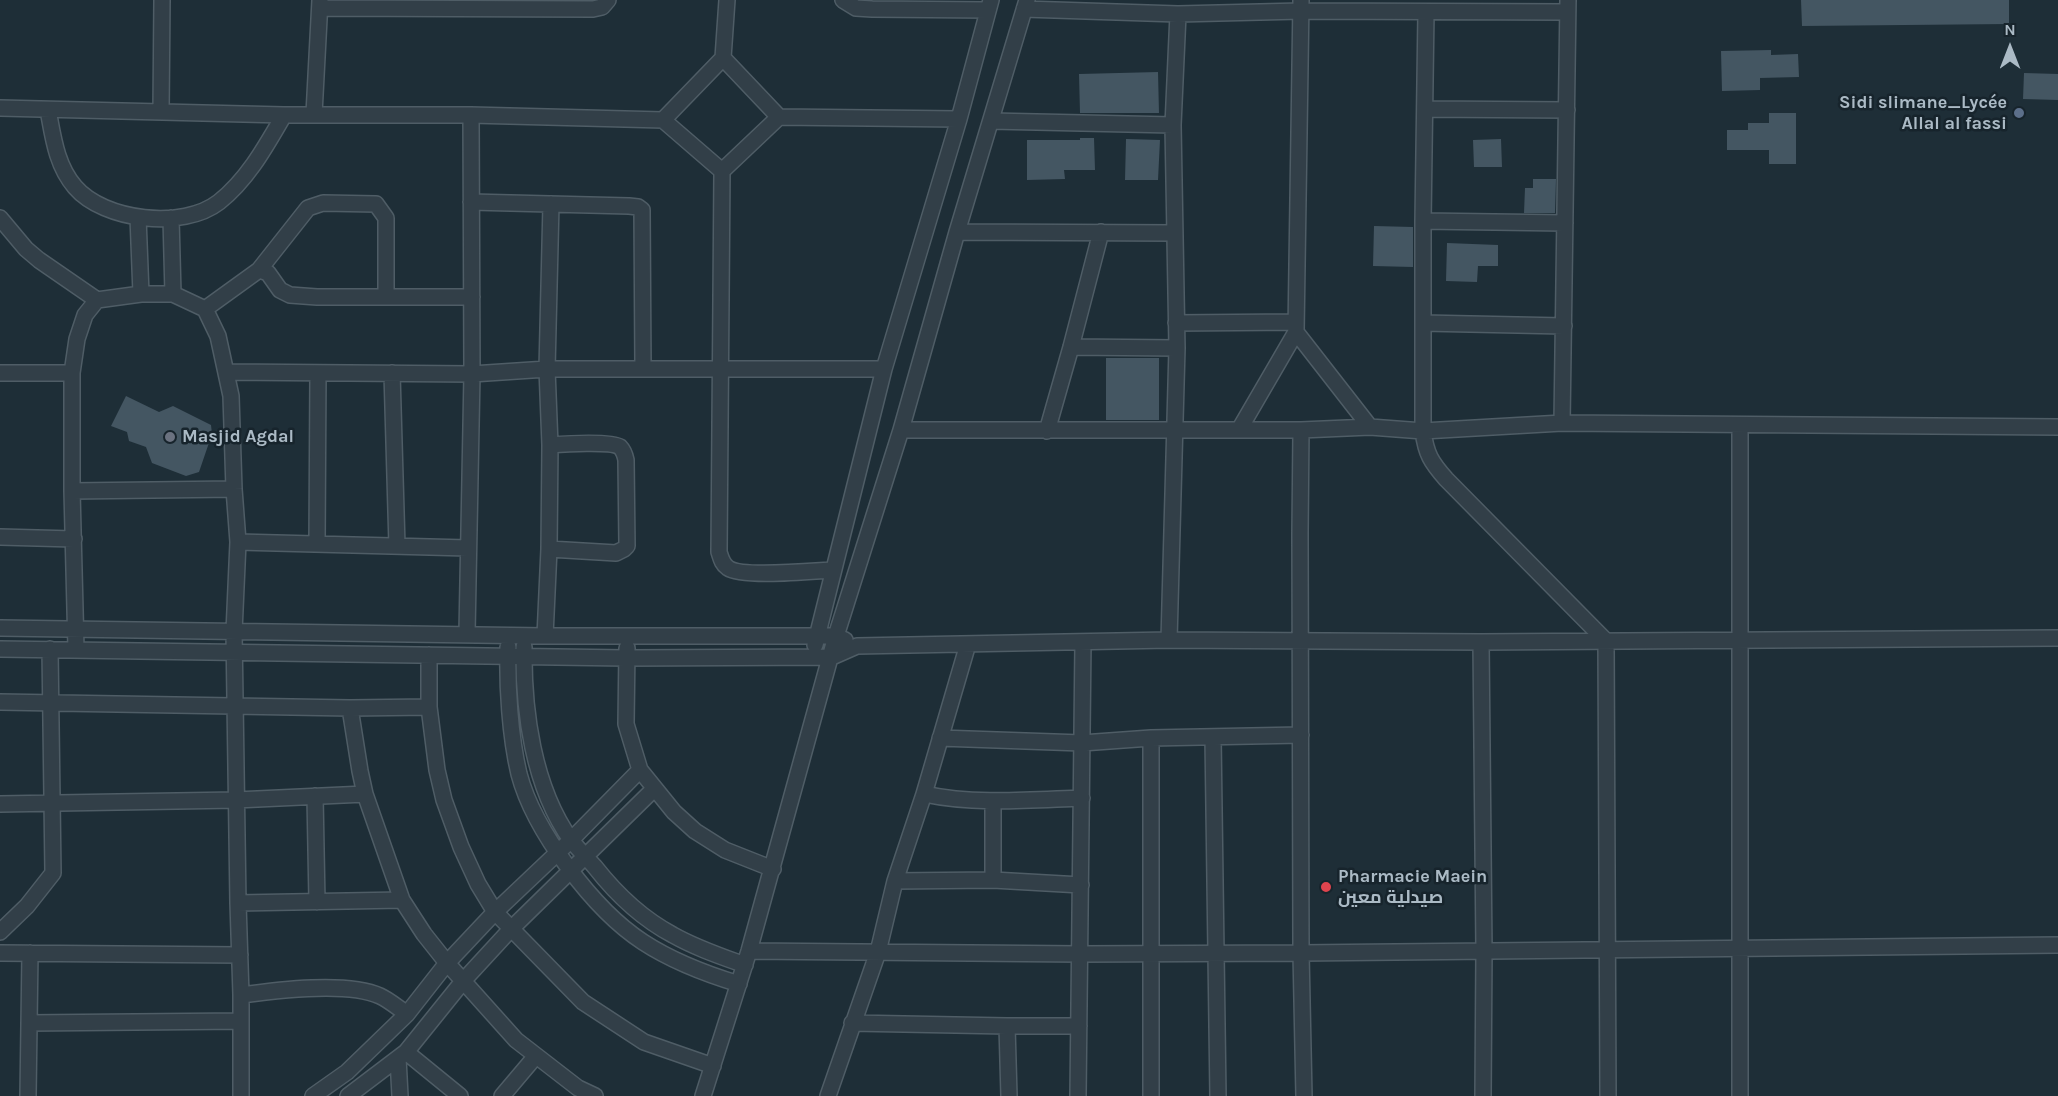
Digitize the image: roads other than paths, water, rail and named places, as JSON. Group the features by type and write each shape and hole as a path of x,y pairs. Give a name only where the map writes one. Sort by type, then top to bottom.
{"street":[{"path":"161,112 162,0"},
{"path":"314,114 320,4 592,9 602,7 608,0"},
{"path":"663,120 723,58 727,0"},
{"path":"812,656 884,369 959,119 989,5 872,9 856,8 843,0"},
{"path":"703,1096 773,870 836,636 901,430 957,232 1026,5 1178,14 1301,5 1426,12 1568,6 1562,423"},
{"path":"1239,430 1296,327 1301,5"},
{"path":"1426,12 1423,431 1427,452 1432,464 1606,641 1608,1096"},
{"path":"1169,640 1177,348 1173,125 1178,14"},
{"path":"723,58 779,117"},
{"path":"0,108 284,115 471,115 663,120 722,171"},
{"path":"1425,109 1567,110"},
{"path":"48,110 60,162 74,186 83,196 96,203 138,217 171,218 195,214 224,197 238,184 261,155 284,115"},
{"path":"467,633 472,374 471,115"},
{"path":"832,570 760,573 735,571 728,568 722,561 719,552 722,171 779,117 959,119"},
{"path":"991,121 1173,125"},
{"path":"471,202 629,206 642,210 644,369"},
{"path":"205,309 259,270 308,208 323,203 376,204 386,218 386,297"},
{"path":"545,636 549,549 548,369 551,204"},
{"path":"138,217 141,294"},
{"path":"0,218 33,255 98,300"},
{"path":"171,218 173,294"},
{"path":"1423,221 1565,224"},
{"path":"957,232 1175,233"},
{"path":"1047,431 1101,232"},
{"path":"259,270 268,273 280,290 290,295 472,297"},
{"path":"76,649 72,373 77,339 85,315 98,300 141,294 173,294 205,309 218,336 231,396 238,542 234,652 241,1096"},
{"path":"1176,323 1296,327"},
{"path":"1423,323 1564,326"},
{"path":"1296,327 1370,428"},
{"path":"1071,347 1177,348"},
{"path":"226,372 472,374 548,369 884,369"},
{"path":"0,372 72,373"},
{"path":"317,544 318,373"},
{"path":"392,373 397,546"},
{"path":"901,430 1370,428 1423,431 1562,423 2058,427"},
{"path":"1740,426 1740,1096"},
{"path":"1301,430 1301,953 1304,1096"},
{"path":"549,549 616,553 627,546 626,460 622,449 610,444 550,445"},
{"path":"72,491 234,489"},
{"path":"0,537 74,539"},
{"path":"238,542 468,548"},
{"path":"0,628 467,633 545,636 836,636 857,646"},
{"path":"508,634 507,656 512,735 520,776 528,798 558,852 606,913 643,942 711,975 739,984"},
{"path":"524,635 526,704 534,756 540,776 571,840 615,892 648,920 701,949 747,958 878,952 1301,953 2058,945"},
{"path":"628,636 626,724 640,770 674,812 695,831 725,850 773,870"},
{"path":"0,649 626,658 832,657 857,646 1169,640 1481,642 2058,638"},
{"path":"1078,1096 1083,642"},
{"path":"1481,642 1483,1096"},
{"path":"828,1096 842,1062 852,1023 878,952 895,881 924,794 968,644"},
{"path":"0,932 27,906 53,873 50,649"},
{"path":"429,655 429,707 437,770 444,800 461,847 478,884 495,912 583,1002 644,1042 713,1066"},
{"path":"0,702 350,708 429,707"},
{"path":"350,708 365,794 402,900 424,934 447,963 516,1040 535,1057 578,1088 595,1096"},
{"path":"940,738 1082,743 1151,738 1301,735"},
{"path":"1213,737 1218,1096"},
{"path":"1150,1096 1151,738"},
{"path":"313,1096 336,1081 407,1014 447,963 495,912 640,770"},
{"path":"336,1081 349,1095 402,1055 464,980 511,929 654,789"},
{"path":"0,804 236,800 365,794"},
{"path":"924,794 944,799 993,801 1082,798"},
{"path":"315,796 317,902"},
{"path":"993,801 993,880"},
{"path":"895,881 993,880 1081,885"},
{"path":"238,903 402,900"},
{"path":"0,953 240,955"},
{"path":"28,1096 30,953"},
{"path":"241,995 284,989 351,989 379,996 407,1014"},
{"path":"29,1023 241,1021"},
{"path":"852,1023 1079,1026"},
{"path":"1007,1026 1010,1096"},
{"path":"400,1096 402,1055"},
{"path":"402,1055 460,1096"},
{"path":"502,1096 535,1057"}],"place":[{"name":"Sidi slimane_Lycée Allal al fassi","path":"2019,113"},
{"name":"Masjid Agdal","path":"170,437"},
{"name":"Pharmacie Maein صيدلية معين","path":"1326,887"}]}
